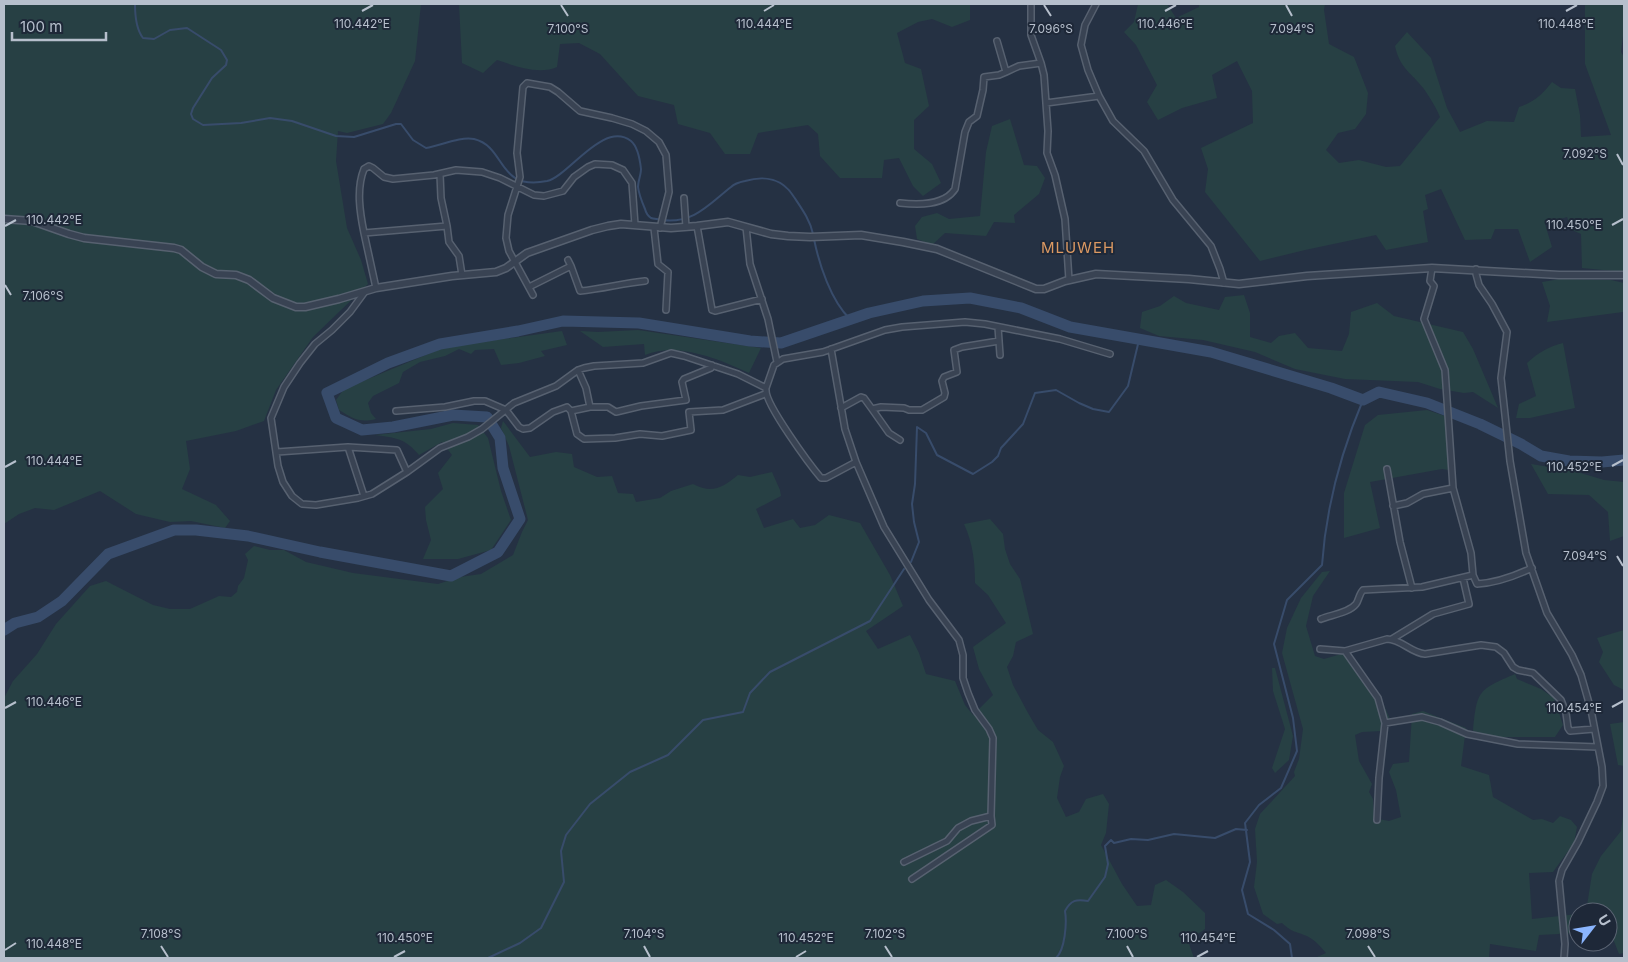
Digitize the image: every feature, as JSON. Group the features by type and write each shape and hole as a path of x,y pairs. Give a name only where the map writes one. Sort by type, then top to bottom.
{"street":[{"path":"1031,4 1030,35 1042,64 1046,103 1048,131 1046,153 1055,175 1065,219 1069,280"},
{"path":"1096,4 1085,25 1081,45 1088,70 1099,96 1113,121 1144,151 1173,200 1211,246 1224,283"},
{"path":"997,41 1006,72"},
{"path":"900,203 922,205 933,203 952,194 959,173 965,132 969,122 977,116 984,77 999,75 1020,66 1042,64"},
{"path":"533,295 507,244 506,228 508,215 520,177 517,153 523,87 530,82 550,87 580,111 632,124 646,131 659,142 666,155 669,192 659,225 658,264 668,272 666,310"},
{"path":"1046,103 1099,96"},
{"path":"376,288 359,205 360,182 364,169 369,166 387,179 440,174 456,170 482,172 518,185 534,195 551,195 563,191 574,176 588,167 595,164 612,165 623,170 632,183 635,226"},
{"path":"440,174 441,198 449,242 459,256 462,275"},
{"path":"684,198 686,225"},
{"path":"4,219 32,221 84,238 181,250 202,267 216,274 236,275 249,280 273,298 296,307 305,307 376,288 462,275 468,276 496,272 506,268 527,254 592,230 621,224 635,226 697,226 728,222 771,234 810,238 861,235 891,239 937,250 1036,289 1044,289 1069,280 1096,274 1245,284 1307,276 1432,268 1559,275 1624,275"},
{"path":"364,233 447,226"},
{"path":"697,226 712,310 715,311 762,299"},
{"path":"746,226 748,256 762,299 777,362"},
{"path":"568,260 580,291 603,289 627,282 645,281"},
{"path":"528,286 571,266"},
{"path":"1432,268 1430,281 1434,286 1424,319 1445,370 1453,488 1471,553 1473,576 1476,584 1492,582 1532,568"},
{"path":"1476,269 1479,285 1506,328 1508,336 1501,374 1510,461 1526,553 1547,613 1572,655 1581,675 1602,767 1603,786 1588,822 1558,881 1565,944 1564,958"},
{"path":"364,292 350,312 307,353 284,387 271,418 278,466 283,482 287,490 302,504 316,505 372,494 440,448 468,437 482,429 514,403 556,386 578,370 594,366 644,363 671,353 738,374 766,391 783,424 821,478 826,478 856,462"},
{"path":"766,391 772,369 777,362 791,357 831,349 894,328 965,322 1070,342 1110,354"},
{"path":"998,327 1000,355"},
{"path":"872,409 881,406 922,410 944,397 942,381 944,377 958,372 955,350 999,341"},
{"path":"831,349 845,429 856,462 884,526 929,600 959,640 963,656 963,678 968,693 975,710 990,729 993,738 992,825 912,879"},
{"path":"396,411 484,400 506,410 518,427 523,429 530,428 561,408 567,407 577,434 584,439 615,438 640,434 662,436 685,432 692,428 682,382 684,378 711,368 712,365"},
{"path":"578,370 584,382 590,407"},
{"path":"689,412 723,410 766,391"},
{"path":"841,408 861,397 864,398 890,432 900,440"},
{"path":"570,411 590,407 608,407 616,412 641,406 686,400"},
{"path":"277,452 348,447 397,450 407,472"},
{"path":"348,447 364,496"},
{"path":"1387,469 1400,542 1412,588"},
{"path":"1393,506 1407,503 1423,494 1453,488"},
{"path":"1321,619 1356,604 1363,590 1422,587 1473,576"},
{"path":"1320,649 1345,651 1380,640 1392,639 1432,614 1468,604 1463,578"},
{"path":"1392,639 1418,653 1426,654 1481,644 1496,647 1504,653 1513,667 1533,673 1561,700 1570,731 1594,729"},
{"path":"1345,651 1378,698 1385,723 1377,820"},
{"path":"1385,723 1422,717 1440,722 1467,734 1518,744 1598,746"},
{"path":"904,862 946,841 958,828 971,821 991,816"}],"green space":[{"path":"4,4 421,4 415,61 391,113 383,124 347,133 338,131 336,161 347,228 361,260 368,284 313,337 276,390 264,421 236,431 186,441 190,469 182,489 216,505 230,521 225,528 191,521 170,522 136,514 100,491 54,510 35,508 19,514 4,524"},
{"path":"459,4 970,4 970,20 952,27 932,19 918,22 897,33 905,63 921,69 929,106 914,120 914,149 932,164 941,183 923,196 913,186 899,158 884,160 882,178 840,178 820,156 818,134 808,125 758,133 750,154 725,154 710,133 678,124 674,105 638,96 600,54 579,43 560,44 557,67 535,70 497,60 483,73 462,63"},
{"path":"1138,4 1167,4 1176,18 1199,7 1199,4 1325,4 1324,10 1329,44 1354,57 1368,93 1366,114 1355,129 1338,133 1326,150 1339,163 1359,160 1386,167 1400,166 1440,117 1424,89 1403,65 1397,54 1395,46 1407,32 1431,58 1447,108 1460,132 1487,121 1514,122 1519,107 1537,98 1552,82 1561,88 1575,89 1580,115 1581,137 1611,135 1585,64 1585,4 1624,4 1621,52 1624,57 1624,272 1582,268 1581,234 1572,230 1567,217 1545,224 1552,247 1530,262 1518,229 1495,229 1491,239 1465,240 1441,189 1425,195 1428,209 1423,211 1428,242 1386,250 1376,235 1260,261 1205,192 1208,169 1201,148 1253,123 1252,91 1237,61 1212,75 1217,98 1182,108 1158,120 1147,102 1157,85 1136,45 1124,32 1134,22"},
{"path":"1010,119 1024,165 1037,166 1045,178 1039,194 1014,215 1015,223 994,222 986,236 945,233 932,245 917,239 915,226 922,217 937,213 949,219 980,216 986,152 992,126"},
{"path":"1560,279 1611,280 1624,283 1624,316 1623,312 1547,322 1550,306 1542,282"},
{"path":"1244,295 1250,313 1250,337 1271,343 1279,336 1295,333 1308,348 1342,351 1349,334 1351,312 1377,303 1394,316 1463,332 1473,349 1498,408 1473,392 1464,393 1440,389 1418,382 1345,379 1295,369 1255,352 1203,340 1159,336 1140,328 1142,312 1160,306 1174,296 1186,303 1219,310 1225,297"},
{"path":"638,330 761,348 749,373 724,362 685,351 658,351 645,355 644,344 603,347 580,331"},
{"path":"562,331 567,345 541,351 545,356 519,363 501,365 494,349 475,350 471,354 459,349 445,356 420,362 403,372 399,383 373,396 368,403 371,413 376,419 365,421 349,416 339,410 336,400 344,389 445,347"},
{"path":"1563,343 1575,408 1530,418 1516,418 1519,404 1536,396 1527,363 1544,350"},
{"path":"1427,410 1445,416 1449,470 1442,469 1370,482 1380,528 1344,538 1344,493 1365,425 1378,415"},
{"path":"503,421 530,457 556,452 572,454 574,467 597,477 612,476 618,493 633,494 636,502 660,498 671,491 693,484 711,489 722,486 738,475 750,477 772,472 781,496 756,509 764,528 793,519 800,528 815,525 829,515 860,523 890,575 903,606 866,631 878,649 910,635 926,674 955,681 965,705 973,715 993,695 979,669 973,647 1006,623 988,595 975,583 973,553 970,538 964,524 990,519 1003,534 1010,564 1020,579 1033,634 1016,642 1013,656 1007,667 1013,685 1028,713 1038,730 1053,742 1064,766 1060,777 1057,798 1066,817 1079,812 1086,799 1103,794 1109,804 1106,833 1101,845 1122,884 1137,906 1151,905 1155,885 1166,880 1183,892 1205,913 1205,929 1188,941 1194,958 4,958 4,698 13,681 37,654 56,624 90,586 106,581 153,605 170,609 190,609 219,596 231,597 237,592 238,586 244,578 248,560 245,554 254,546 270,550 284,550 306,562 353,573 438,584 460,577 481,574 513,555 528,520 509,446 501,428"},
{"path":"453,423 478,425 488,438 501,491 511,520 491,550 458,559 423,559 431,540 425,507 443,489 438,473 452,455 442,442 419,455 409,445 400,440 375,435 431,429"},
{"path":"1531,464 1574,471 1604,480 1624,482 1624,536 1610,541 1608,512 1589,495 1548,494"},
{"path":"1330,571 1313,596 1306,626 1315,656 1324,659 1348,652 1377,692 1390,719 1382,720 1382,731 1362,732 1355,735 1359,761 1372,784 1369,792 1373,799 1374,818 1389,821 1401,817 1396,790 1389,772 1393,764 1409,762 1412,714 1423,711 1466,728 1461,766 1489,775 1493,797 1533,820 1542,819 1553,823 1560,816 1571,820 1577,827 1574,843 1553,872 1529,873 1532,919 1568,915 1568,934 1539,935 1536,951 1490,944 1489,958 1315,958 1326,953 1315,942 1282,923 1277,924 1263,914 1254,887 1257,862 1255,829 1260,814 1295,776 1294,772 1299,759 1303,729 1282,653 1287,628 1301,598 1322,572"},
{"path":"1624,630 1624,690 1614,685 1599,662 1603,652 1597,638"},
{"path":"1272,668 1275,668 1293,736 1289,760 1275,773 1272,768 1285,729 1273,691"},
{"path":"1515,674 1517,679 1541,689 1554,698 1563,725 1555,737 1498,737 1473,731 1476,707 1482,693 1493,684"},
{"path":"1624,722 1624,766 1618,765 1610,724"},
{"path":"1624,808 1624,953 1619,954 1618,902 1588,902 1592,874 1601,856 1621,831"}],"waterway":[{"path":"135,4 137,26 143,38 154,39 170,30 187,28 221,50 227,60 226,65 212,78 193,108 191,114 193,119 203,125 241,123 270,118 292,121 336,136 354,137 401,124 413,140 426,148 456,140 474,139 492,150 510,174 519,180 531,182 547,181 556,177 598,143 620,136 631,141 637,150 641,169 638,190 646,212 651,218 673,220 692,216 736,184 760,178 779,182 790,191 810,224 813,234"},
{"path":"814,239 819,260 832,292 850,319"},
{"path":"4,630 15,623 38,617 62,601 108,554 174,530 196,530 248,536 320,552 451,576 498,552 520,519 503,468 500,438 487,417 453,415 393,427 362,430 336,418 327,393 388,363 440,344 518,331 563,321 639,323 750,341 781,343 869,313 923,301 970,298 1021,308 1070,327 1211,352 1331,388 1363,400 1379,392 1427,403 1480,424 1541,456 1569,461 1602,462 1624,460"},
{"path":"911,562 919,542 912,504 915,484 917,427 926,433 937,455 973,474 992,462 998,456 1001,448 1023,424 1035,393 1056,390 1093,409 1109,412 1128,386 1139,340"},
{"path":"1292,958 1290,944 1274,930 1248,914 1242,890 1250,862 1245,823 1259,805 1281,788 1297,751 1293,718 1274,644 1287,600 1322,565 1327,522 1341,460 1363,400"},
{"path":"488,958 520,943 541,928 564,882 561,851 566,835 590,804 630,772 668,755 703,720 743,712 750,693 770,672 870,621 904,569"},
{"path":"1056,958 1063,943 1066,922 1065,911 1074,901 1088,901 1105,877 1108,864 1105,846 1111,840 1114,843 1131,839 1148,840 1174,834 1215,838 1236,829 1247,830"}],"district":[{"name":"MLUWEH","path":"1078,247"}]}
